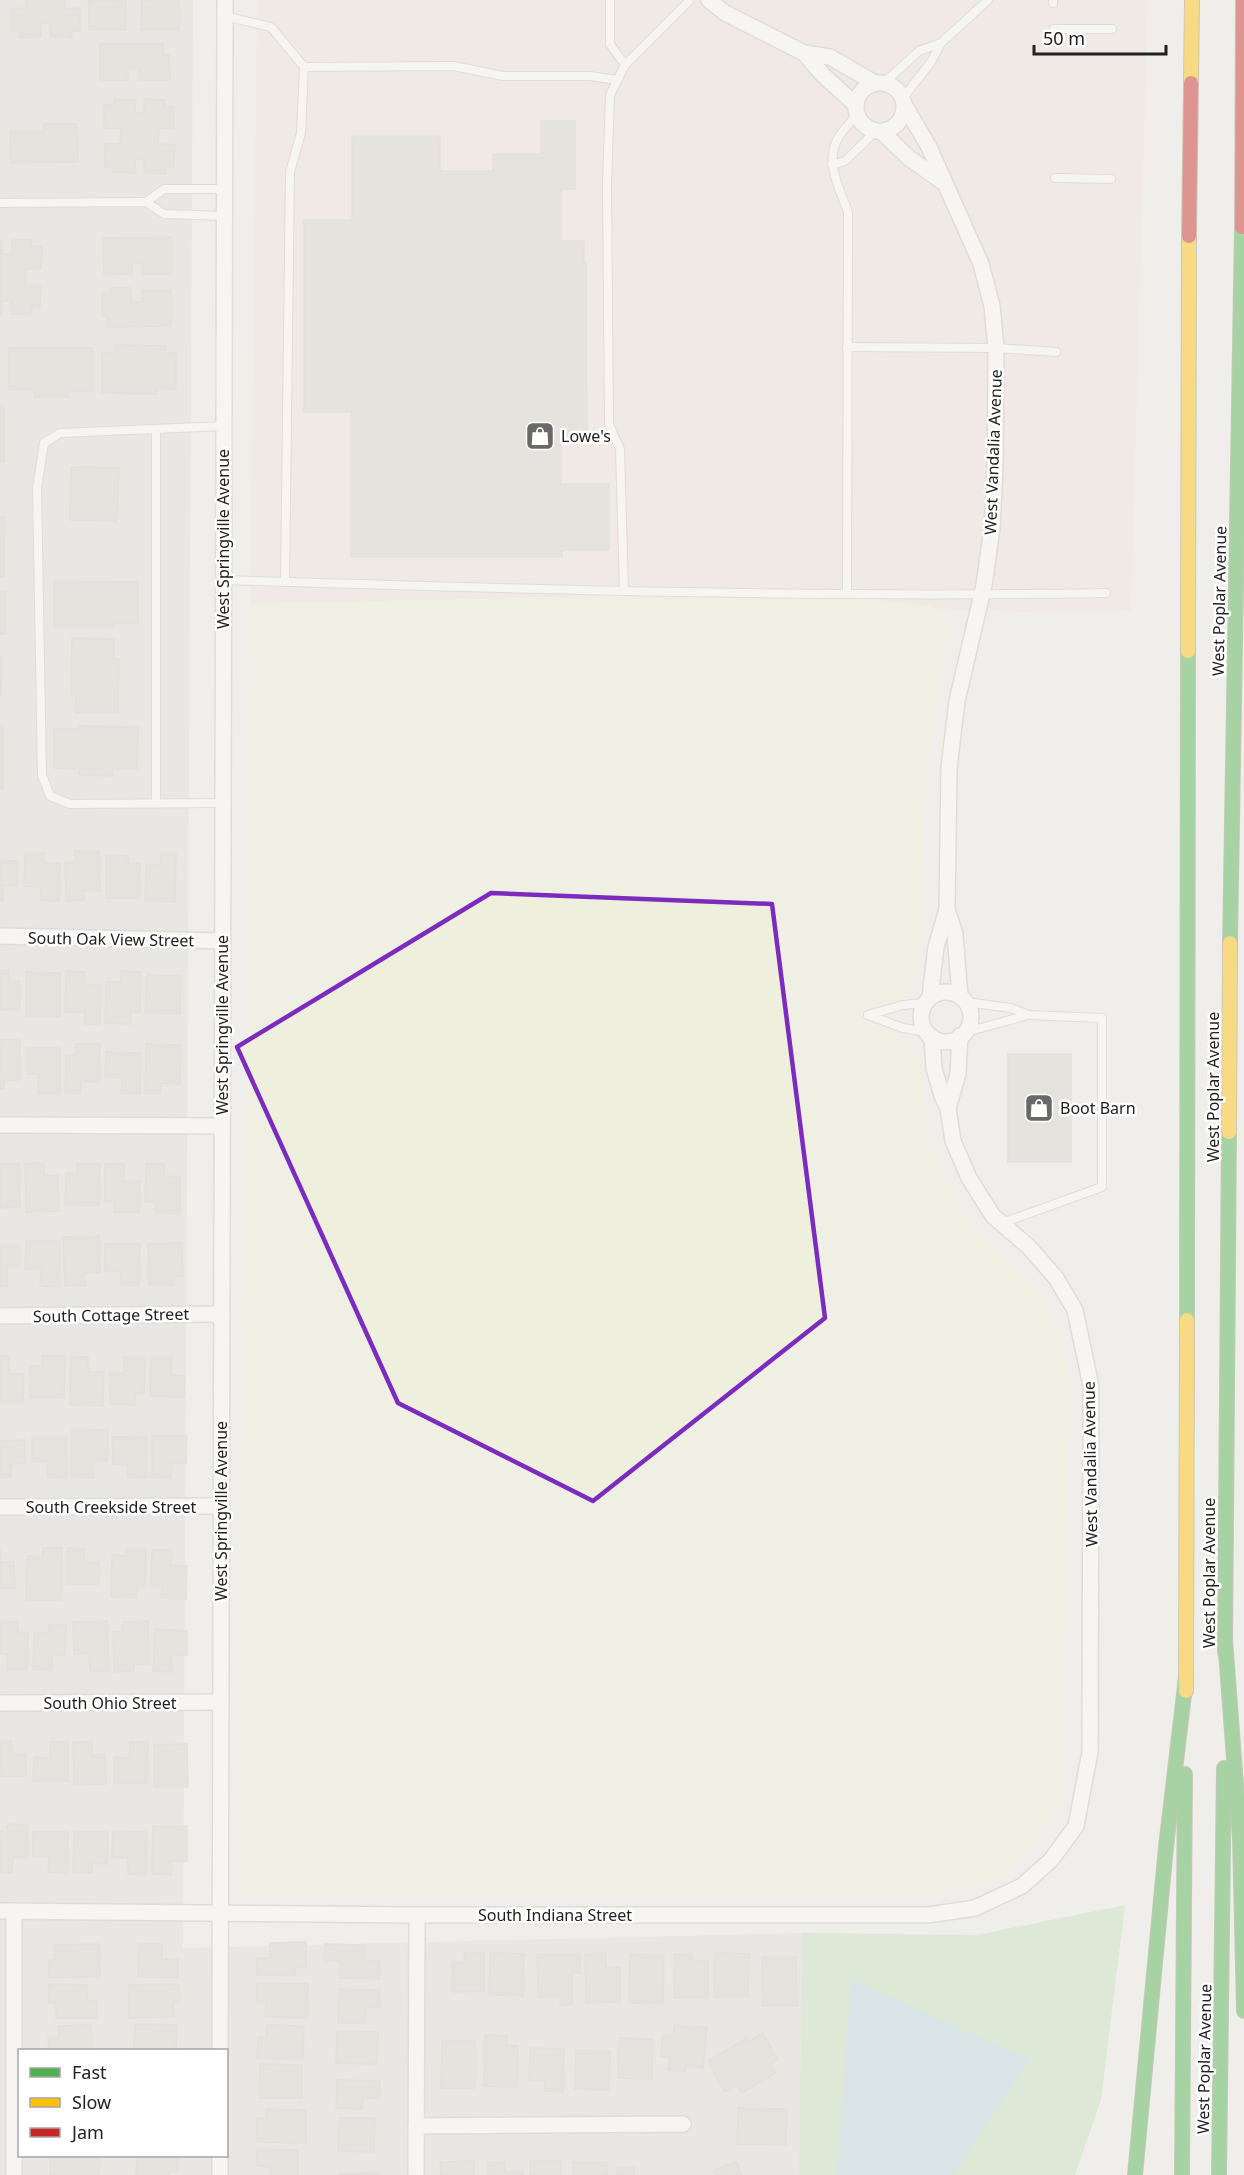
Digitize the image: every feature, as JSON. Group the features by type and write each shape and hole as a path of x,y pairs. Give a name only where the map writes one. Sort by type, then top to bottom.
{"main road":[{"name":"West Poplar Avenue","path":"1182,2175 1192,0"},
{"name":"West Poplar Avenue","path":"1219,2175 1231,875 1242,214 1243,0"},
{"path":"1225,1639 1240,1838 1244,2011"},
{"path":"1135,2175 1166,1847 1186,1677"}],"street":[{"name":"West Springville Avenue","path":"220,2049 225,0"},
{"path":"709,0 725,13 804,52 830,57 879,83 898,90 904,102 900,122 889,130 868,129 863,124 857,109 804,52"},
{"path":"857,109 861,92 867,86 879,83"},
{"name":"West Vandalia Avenue","path":"904,102 929,147 981,264 992,306 996,348 992,528 982,595 957,701 950,768 946,909 936,947 928,1000"},
{"name":"West Vandalia Avenue","path":"880,131 909,158 943,182"},
{"name":"West Vandalia Avenue","path":"946,909 955,934 963,999"},
{"name":"South Oak View Street","path":"0,936 223,941"},
{"path":"945,992 963,999 971,1017 963,1034 953,1041 945,1042 929,1035 921,1019 928,1000 945,992"},
{"name":"West Vandalia Avenue","path":"948,1108 958,1074 963,1034"},
{"name":"West Vandalia Avenue","path":"929,1035 934,1068 948,1108 953,1141 969,1178 993,1215 1029,1248 1056,1278 1075,1310 1091,1386 1090,1752 1076,1826"},
{"path":"0,1125 222,1126"},
{"name":"South Cottage Street","path":"0,1316 222,1314"},
{"name":"South Creekside Street","path":"0,1507 222,1506"},
{"name":"South Ohio Street","path":"0,1703 221,1702"},
{"name":"South Indiana Street","path":"7,1911 417,1915 928,1915 975,1908 1022,1886 1051,1860 1076,1826"},
{"path":"7,1911 14,2175"},
{"path":"416,2175 417,1915"},
{"path":"416,2126 682,2124"},
{"path":"220,2157 220,2175"}],"lane":[{"path":"610,0 610,44 625,65"},
{"path":"624,591 620,449 609,424 607,184 610,95 625,65 690,0"},
{"path":"904,102 941,43 988,0"},
{"path":"225,16 271,27 304,67 301,133 290,172 285,582"},
{"path":"1054,29 1112,29"},
{"path":"879,83 920,51 941,43"},
{"path":"304,67 453,66 503,76 590,76 617,80"},
{"path":"847,594 848,212 832,165 832,152 837,138 857,109"},
{"path":"832,165 845,161 880,131"},
{"path":"1055,178 1111,179"},
{"path":"146,202 164,189 224,189"},
{"path":"0,203 146,202 164,214 224,216"},
{"path":"847,346 996,348 1056,352"},
{"path":"223,802 70,804 50,796 42,775 37,488 44,443 60,433 224,426"},
{"path":"156,429 156,803"},
{"path":"223,580 624,591 982,595 1106,593"},
{"path":"963,999 1011,1008 1029,1015"},
{"path":"928,1000 867,1015 929,1035"},
{"path":"963,1034 1029,1015 1102,1018 1102,1187 1002,1223"}],"highlighted area":[{"path":"491,893 772,904 825,1318 593,1501 398,1403 237,1047"}],"shaded area":[{"path":"0,0 193,0 183,1948 802,1933 799,2175 0,2175"},
{"path":"257,0 1148,0 1131,611 1020,612 937,609 795,592 250,604"}],"green space":[{"path":"795,592 931,606 943,612 948,624 949,634 931,733 925,802 921,945 912,985 893,1003 897,1034 907,1041 922,1068 925,1113 935,1158 942,1174 961,1210 991,1246 1036,1290 1055,1324 1066,1364 1070,1388 1062,1763 1064,1780 1058,1803 1038,1840 1008,1872 975,1887 921,1894 237,1892 250,604"},
{"path":"1125,1905 1101,2100 1075,2175 799,2175 802,1933 976,1935"}],"water":[{"path":"851,1979 1029,2060 954,2175 837,2175"}],"building":[{"path":"26,0 65,0 65,9 80,8 80,31 71,31 72,37 51,37 50,23 41,23 41,37 20,38 20,31 11,31 11,9 27,8"},
{"path":"89,0 126,1 125,30 89,30"},
{"path":"179,0 179,30 141,30 142,1"},
{"path":"100,44 163,44 163,55 169,55 170,80 139,80 139,69 128,69 128,80 100,80"},
{"path":"114,99 135,100 135,113 144,113 144,99 165,100 165,107 174,107 174,128 159,128 158,144 175,145 174,167 165,167 165,174 144,173 144,159 135,159 135,173 113,172 114,167 105,167 105,144 120,144 121,128 104,128 104,105 113,105"},
{"path":"541,121 575,121 575,189 561,189 561,241 584,241 584,263 586,263 587,442 561,442 561,484 609,484 609,550 562,550 562,557 351,557 351,412 304,412 304,220 352,220 352,136 440,136 440,171 493,171 493,154 541,154"},
{"path":"44,124 77,124 78,162 11,163 10,131 44,131"},
{"path":"171,237 171,274 143,274 142,263 132,263 132,274 104,275 103,238"},
{"path":"12,240 32,240 31,246 42,246 41,269 26,269 25,285 41,285 40,307 32,307 31,315 11,314 11,301 2,301 2,315 0,314 0,241 2,241 2,254 11,254"},
{"path":"111,288 131,288 131,302 142,302 142,290 171,290 171,326 107,327 107,316 102,316 102,293 111,293"},
{"path":"115,345 165,346 165,353 176,353 176,389 157,389 157,394 102,393 102,353 115,353"},
{"path":"9,348 93,348 93,391 68,391 68,397 35,397 35,390 9,390"},
{"path":"0,407 4,407 4,462 0,462"},
{"path":"71,467 119,468 117,521 70,520"},
{"path":"0,517 5,517 4,577 0,577"},
{"path":"54,581 138,582 138,623 114,623 114,627 54,627"},
{"path":"0,592 6,592 6,634 0,634"},
{"path":"72,638 114,639 114,659 119,659 118,713 75,713 76,694 71,694"},
{"path":"0,656 2,656 1,696 0,696"},
{"path":"79,726 138,727 137,769 113,769 113,776 79,775 79,769 54,768 54,729 79,729"},
{"path":"0,727 3,727 3,790 0,790"},
{"path":"75,851 99,851 100,891 84,891 84,900 66,901 65,863 75,862"},
{"path":"25,853 45,853 45,863 60,863 59,901 41,900 41,887 24,886"},
{"path":"161,853 176,853 175,902 145,901 146,865 161,865"},
{"path":"106,855 128,856 128,863 140,863 139,898 106,898"},
{"path":"0,860 18,861 17,886 3,886 3,901 0,901"},
{"path":"0,970 9,970 9,981 19,981 20,1009 0,1010"},
{"path":"66,971 85,972 85,985 101,985 100,1024 84,1024 85,1012 65,1012"},
{"path":"121,971 141,972 140,1012 131,1012 131,1024 105,1023 106,982 121,982"},
{"path":"26,972 60,973 60,1017 26,1017"},
{"path":"147,975 181,976 180,1014 145,1013"},
{"path":"0,1040 20,1040 19,1080 4,1080 4,1089 0,1089"},
{"path":"75,1044 100,1044 99,1082 81,1081 80,1094 65,1093 66,1055 75,1055"},
{"path":"146,1044 181,1045 180,1084 161,1083 160,1094 145,1094"},
{"path":"27,1048 60,1048 60,1094 38,1094 38,1074 27,1074"},
{"path":"106,1052 141,1053 140,1094 121,1094 122,1078 105,1077"},
{"name":"Boot Barn","path":"1008,1054 1071,1054 1071,1162 1008,1162"},
{"path":"44,1163 44,1176 58,1175 59,1211 26,1212 25,1164"},
{"path":"0,1164 19,1164 20,1207 0,1208"},
{"path":"77,1164 100,1164 99,1206 65,1205 66,1173 77,1173"},
{"path":"105,1164 124,1164 124,1181 140,1181 139,1212 114,1212 114,1202 105,1201"},
{"path":"146,1164 164,1164 164,1176 180,1177 180,1214 155,1213 156,1202 145,1202"},
{"path":"99,1236 100,1273 85,1273 85,1286 65,1286 63,1237"},
{"path":"26,1241 60,1241 59,1287 40,1286 41,1269 25,1269"},
{"path":"182,1243 183,1276 174,1276 174,1285 149,1285 148,1244"},
{"path":"105,1244 140,1244 139,1286 121,1285 121,1271 105,1271"},
{"path":"0,1245 19,1245 19,1267 7,1267 7,1287 0,1286"},
{"path":"0,1356 9,1356 9,1374 24,1374 23,1403 0,1403"},
{"path":"42,1356 65,1356 64,1398 30,1398 30,1366 42,1366"},
{"path":"71,1356 88,1357 88,1372 104,1372 103,1406 70,1405"},
{"path":"124,1357 145,1357 144,1394 135,1393 135,1405 110,1404 110,1372 124,1373"},
{"path":"151,1357 172,1357 171,1375 185,1376 184,1397 150,1396"},
{"path":"72,1429 108,1430 107,1462 93,1461 93,1478 71,1477"},
{"path":"146,1436 147,1478 128,1478 127,1464 113,1464 112,1437"},
{"path":"152,1436 187,1436 186,1463 171,1463 171,1478 152,1478"},
{"path":"32,1437 66,1437 67,1478 48,1478 47,1462 32,1462"},
{"path":"25,1440 25,1463 11,1464 11,1477 0,1478 0,1441"},
{"path":"43,1548 62,1548 61,1600 26,1600 27,1556 42,1557"},
{"path":"67,1548 85,1549 84,1562 99,1562 99,1584 67,1584"},
{"path":"0,1549 1,1562 14,1562 15,1588 0,1588"},
{"path":"126,1549 146,1549 145,1587 136,1587 136,1598 111,1597 112,1555 126,1556"},
{"path":"152,1550 171,1550 171,1565 187,1566 186,1599 161,1598 162,1587 151,1587"},
{"path":"0,1621 18,1622 18,1632 28,1633 27,1670 7,1670 7,1654 0,1654"},
{"path":"107,1621 109,1671 90,1671 89,1654 74,1654 73,1622"},
{"path":"148,1621 149,1664 134,1664 134,1671 114,1672 113,1632 123,1632 123,1622"},
{"path":"49,1625 66,1625 65,1655 52,1655 52,1670 33,1670 34,1633 49,1633"},
{"path":"155,1629 187,1631 187,1655 172,1655 171,1672 153,1671"},
{"path":"0,1741 11,1741 12,1754 26,1754 26,1776 0,1776"},
{"path":"50,1742 68,1742 68,1781 33,1781 34,1757 50,1758"},
{"path":"73,1742 92,1742 92,1755 105,1754 106,1784 74,1785"},
{"path":"130,1742 148,1742 147,1783 114,1783 114,1757 129,1758"},
{"path":"187,1744 188,1787 154,1787 154,1745"},
{"path":"7,1824 28,1825 27,1858 13,1857 12,1873 0,1873 0,1831 7,1832"},
{"path":"153,1826 187,1826 187,1861 171,1861 171,1875 152,1874"},
{"path":"113,1831 147,1832 146,1875 128,1874 128,1858 112,1857"},
{"path":"33,1832 68,1832 67,1873 48,1872 49,1857 33,1857"},
{"path":"74,1832 108,1832 107,1864 92,1863 92,1873 73,1873"},
{"path":"306,1942 306,1967 295,1967 295,1975 257,1975 257,1958 270,1958 270,1943"},
{"path":"99,1944 100,1977 49,1978 49,1960 55,1960 54,1945"},
{"path":"139,1944 162,1944 162,1959 178,1959 178,1978 138,1977"},
{"path":"325,1944 365,1945 365,1961 380,1961 379,1979 339,1978 339,1961 325,1961"},
{"path":"464,1953 484,1953 484,1991 453,1992 452,1962 465,1962"},
{"path":"490,1953 524,1954 523,1996 489,1995"},
{"path":"606,1953 606,1967 620,1967 620,2002 586,2003 585,1954"},
{"path":"715,1953 749,1954 748,1997 714,1997"},
{"path":"537,1954 580,1954 580,1973 572,1973 572,2004 560,2005 560,1997 538,1997"},
{"path":"630,1954 664,1955 663,2004 629,2003"},
{"path":"675,1954 692,1954 692,1961 708,1961 708,1998 674,1998"},
{"path":"762,1957 796,1957 797,2006 763,2006"},
{"path":"257,1983 308,1984 307,2018 265,2017 266,2003 257,2003"},
{"path":"49,1984 87,1985 87,2001 97,2001 97,2018 56,2018 56,2003 49,2003"},
{"path":"179,1984 179,2003 173,2003 174,2017 129,2018 129,1985"},
{"path":"339,1989 380,1990 379,2007 366,2007 365,2023 338,2023"},
{"path":"135,2024 177,2025 176,2049 134,2049"},
{"path":"91,2025 91,2049 49,2049 48,2037 59,2037 58,2026"},
{"path":"267,2025 304,2026 303,2059 257,2058 258,2037 266,2037"},
{"path":"674,2025 707,2028 703,2068 686,2066 686,2071 668,2070 670,2057 661,2056 663,2034 673,2035"},
{"path":"337,2031 378,2032 377,2064 336,2063"},
{"path":"763,2033 778,2059 771,2064 776,2073 742,2093 737,2085 725,2092 708,2061 747,2038 749,2041"},
{"path":"485,2035 507,2036 507,2045 518,2046 517,2087 484,2086"},
{"path":"619,2038 653,2039 652,2079 618,2078"},
{"path":"442,2041 475,2041 475,2088 441,2088"},
{"path":"530,2048 564,2049 563,2092 545,2091 545,2081 529,2081"},
{"path":"576,2050 610,2051 609,2090 575,2089"},
{"path":"260,2064 302,2065 302,2098 259,2098"},
{"path":"337,2080 380,2081 379,2098 363,2098 362,2109 336,2108"},
{"path":"738,2108 787,2109 786,2145 737,2144"},
{"path":"266,2109 306,2110 306,2143 257,2142 257,2118 266,2118"},
{"path":"339,2118 375,2118 374,2152 338,2151"},
{"path":"257,2149 298,2150 298,2175 270,2175 271,2167 257,2166"},
{"path":"50,2157 99,2157 99,2175 50,2175"},
{"path":"137,2157 178,2157 177,2172 169,2172 169,2175 136,2175"},
{"path":"474,2161 474,2175 441,2175 440,2162"},
{"path":"530,2161 561,2161 561,2175 530,2175"},
{"path":"488,2162 505,2162 505,2172 523,2172 523,2175 488,2175"},
{"path":"573,2162 607,2162 607,2175 573,2175"},
{"path":"737,2162 741,2175 716,2175 714,2170"},
{"path":"617,2167 634,2167 634,2175 617,2175"},
{"path":"379,2173 379,2175 338,2175 338,2174"}],"traffic: fast":[{"path":"1230,943 1242,227"},
{"path":"1187,1320 1188,651"},
{"path":"1225,1652 1229,1132"},
{"path":"1225,1639 1240,1838 1244,2011"},
{"path":"1135,2175 1166,1847 1186,1677"},
{"path":"1219,2175 1224,1768"},
{"path":"1182,2175 1185,1774"}],"traffic: slow":[{"path":"1191,83 1192,0"},
{"path":"1188,651 1189,236"},
{"path":"1229,1132 1230,943"},
{"path":"1186,1691 1187,1320"}],"traffic: jam":[{"path":"1242,227 1243,0"},
{"path":"1189,236 1191,83"}],"place":[{"name":"Lowe's","path":"540,436"},
{"name":"Boot Barn","path":"1039,1108"}]}
